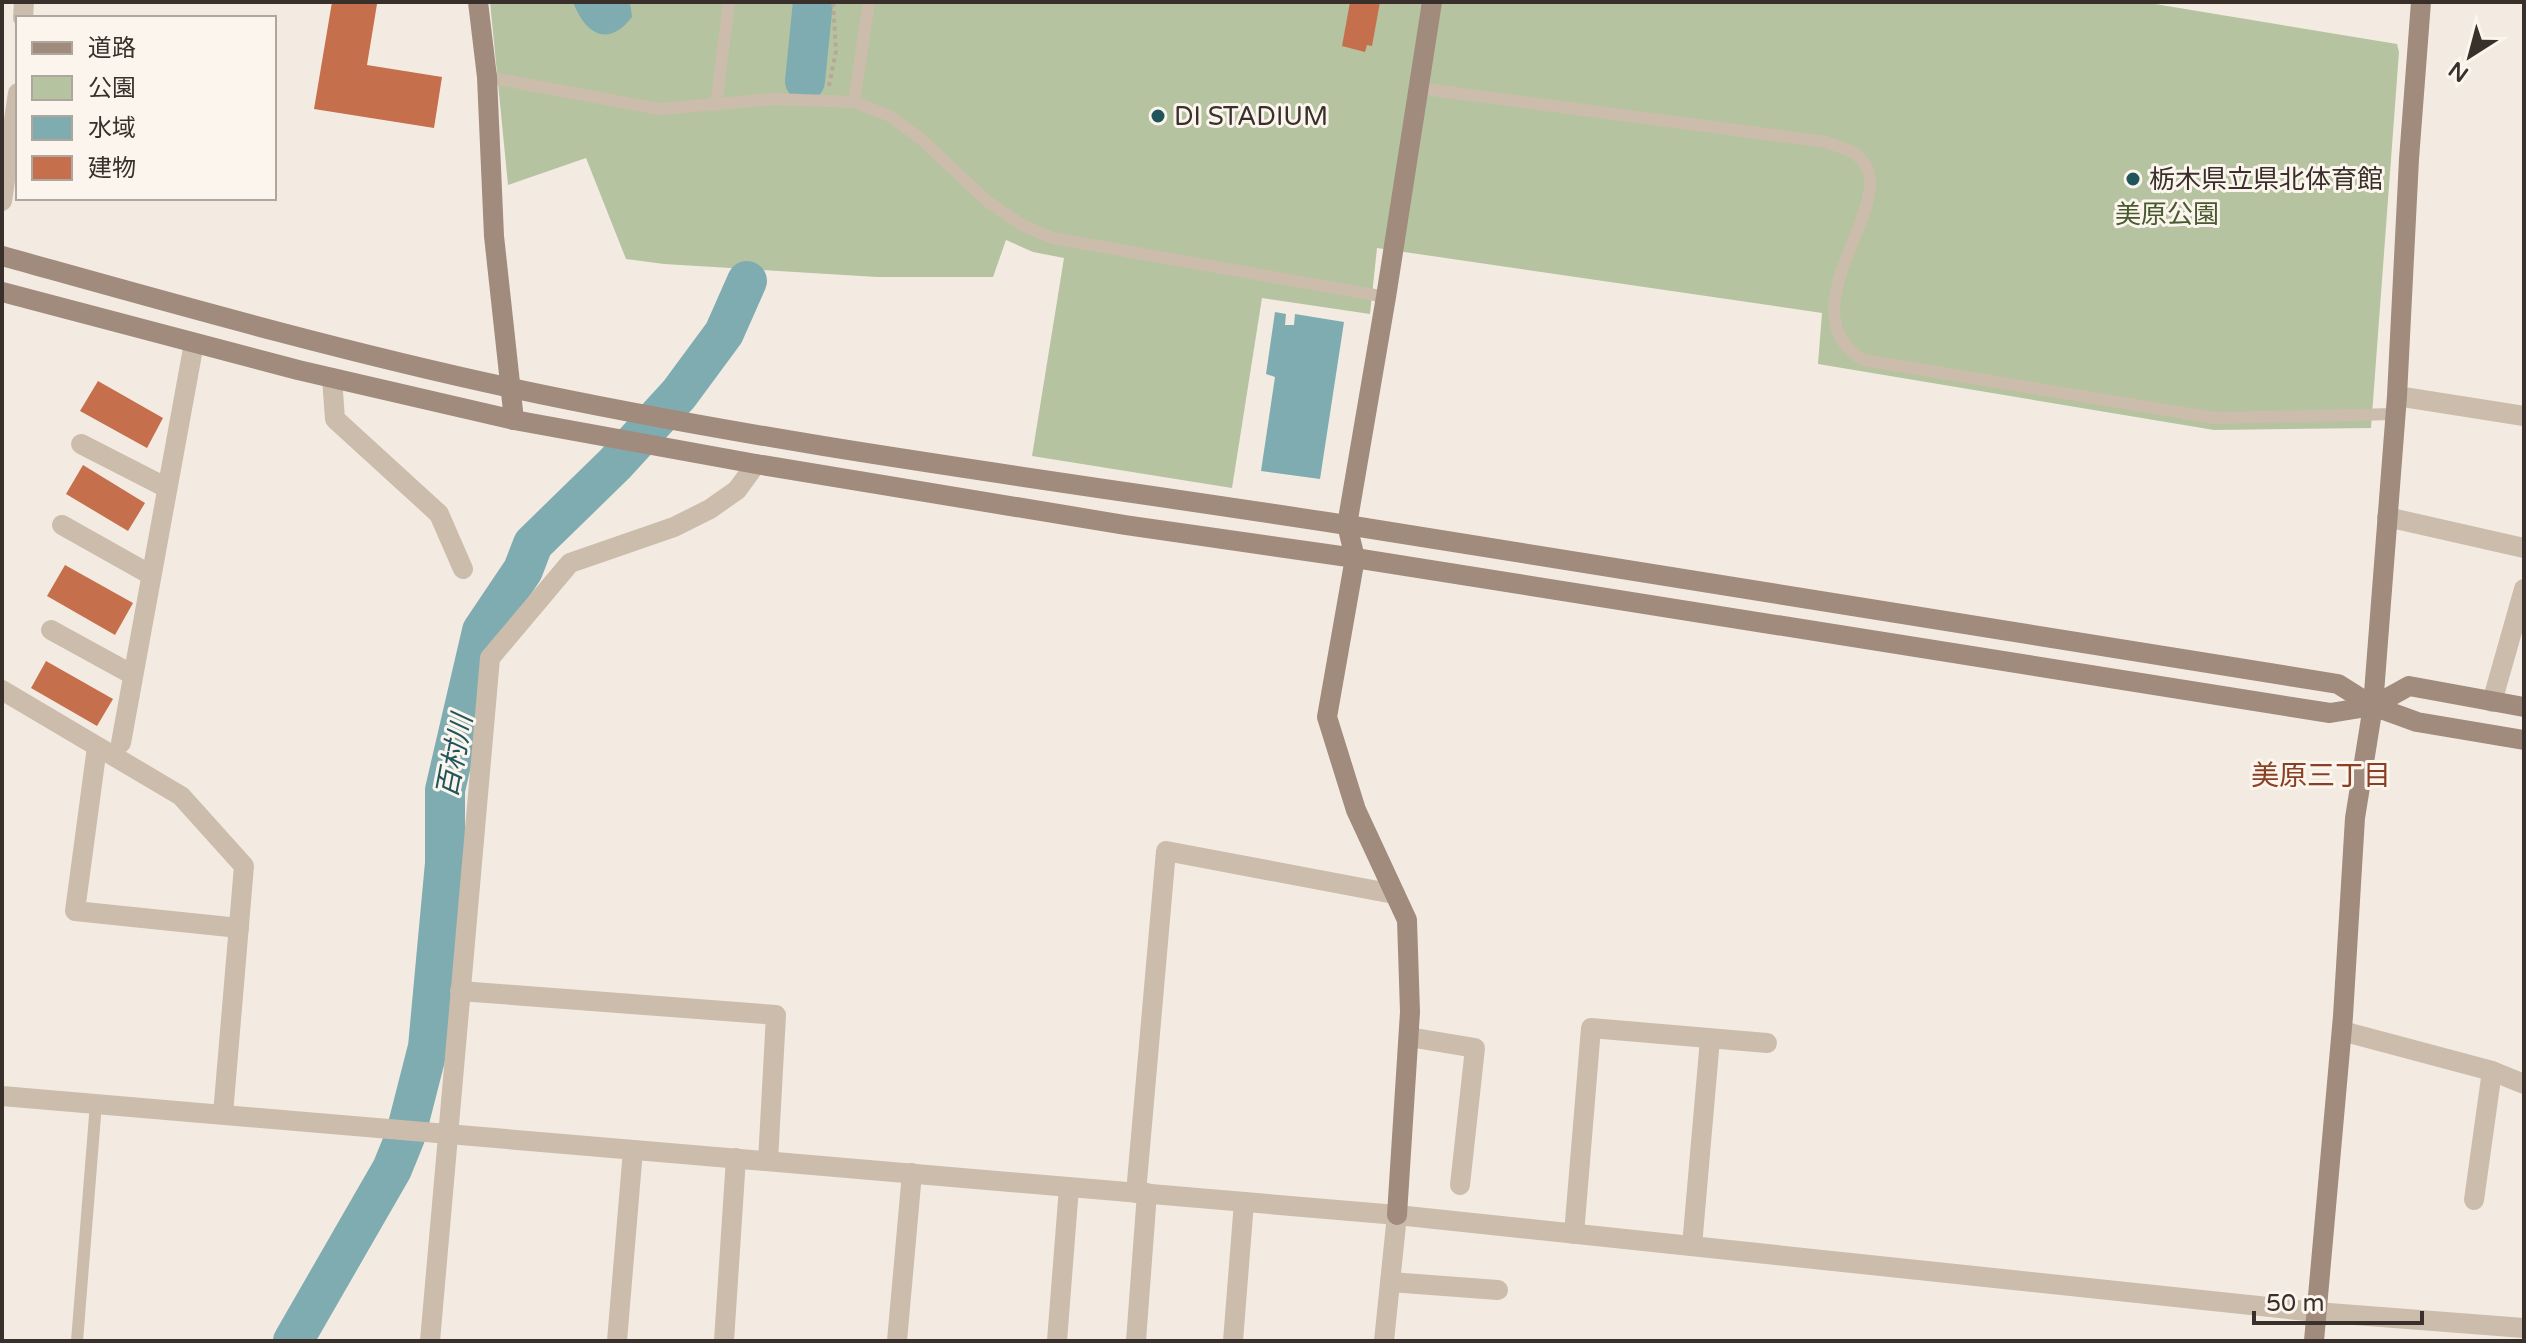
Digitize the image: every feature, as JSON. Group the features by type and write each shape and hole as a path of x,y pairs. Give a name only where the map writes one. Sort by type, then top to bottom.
{"street":[{"path":"478,2 487,77 494,236 514,420"},
{"path":"1384,1341 1397,1215 1409,1037 1407,920 1356,810 1327,717 1355,558 1347,525 1432,2"},
{"path":"2314,1341 2342,1031 2355,818 2373,706 2396,405 2421,2"},
{"path":"2,201 16,106"},
{"path":"2,256 307,340 511,388 634,412 1119,492 1347,525 2338,684 2373,706 2417,722 2524,740"},
{"path":"2,292 332,378 514,420 1125,525 1355,558 2330,713 2373,706 2409,686 2524,707"},
{"path":"121,743 194,343"},
{"path":"332,378 335,419 439,514 463,569"},
{"path":"2396,405 2524,416"},
{"path":"81,444 167,488"},
{"path":"430,1341 437,1133 460,991 490,658 570,563 674,527 710,509 737,490 756,464"},
{"path":"2387,517 2524,548"},
{"path":"62,525 151,575"},
{"path":"2492,702 2524,589"},
{"path":"51,630 133,675"},
{"path":"2,690 181,796 244,866 223,1114"},
{"path":"97,747 75,911 239,928"},
{"path":"1136,1341 1141,1193 1166,851 1394,894"},
{"path":"460,991 776,1015 768,1161"},
{"path":"1574,1234 1591,1028 1767,1043"},
{"path":"2342,1031 2492,1071 2524,1084"},
{"path":"1409,1037 1475,1048 1460,1185"},
{"path":"1692,1246 1710,1039"},
{"path":"2474,1200 2492,1071"},
{"path":"2,1096 1397,1215 2316,1312 2524,1328"},
{"path":"617,1341 633,1150"},
{"path":"724,1341 736,1158"},
{"path":"897,1341 912,1173"},
{"path":"1057,1341 1069,1187"},
{"path":"1233,1341 1244,1202"},
{"path":"1390,1282 1498,1290"}],"lane":[{"path":"716,105 729,2"},
{"path":"854,102 869,2"},
{"path":"487,77 659,109 774,99 854,102 890,116 921,139 987,201 1022,225 1052,238 1386,297"},
{"path":"1417,88 1826,142 1857,154 1868,171 1871,191 1839,279 1834,306 1838,337 1849,351 1863,360 2215,418 2396,405"},
{"path":"77,1341 96,1103"}],"path":[{"path":"825,100 834,71 836,51 833,2"}],"green space":[{"name":"美原公園","path":"490,2 2143,2 2397,44 2399,52 2371,428 2214,430 1818,364 1822,313 1377,248 1370,314 1262,298 1232,488 1032,456 1064,258 1033,252 1006,240 993,277 877,277 626,259 586,158 508,185"}],"water":[{"path":"573,2 630,2 632,17 614,33 598,33 584,22"},
{"path":"1275,312 1286,314 1285,325 1294,325 1295,314 1344,322 1320,479 1261,471 1275,377 1266,374"}],"building":[{"path":"332,2 377,4 367,65 442,77 434,128 314,109"},
{"path":"1350,2 1380,2 1372,46 1367,45 1365,52 1342,46"},
{"path":"98,381 163,418 147,448 80,411"},
{"path":"83,465 145,503 128,531 66,494"},
{"path":"65,565 133,603 115,635 47,596"},
{"path":"46,661 113,699 97,726 31,688"}],"waterway":[{"name":"百村川","path":"805,81 813,2"},
{"name":"百村川","path":"293,1341 392,1169 405,1137 428,1047 445,863 445,790 482,631 523,570 533,544 615,464 679,394 724,333 747,281"}],"place":[{"name":"DI STADIUM","path":"1158,116"},
{"name":"栃木県立県北体育館","path":"2133,179"}],"district":[{"name":"美原三丁目","path":"2321,776"}]}
